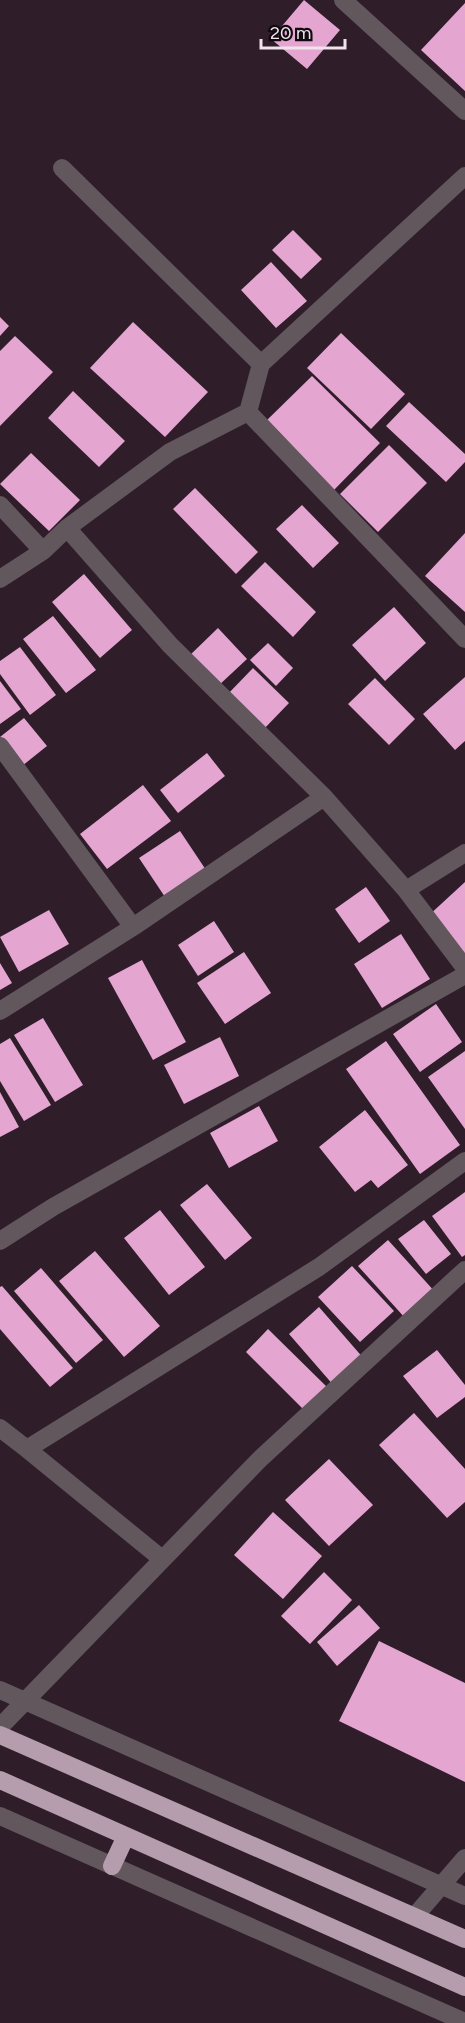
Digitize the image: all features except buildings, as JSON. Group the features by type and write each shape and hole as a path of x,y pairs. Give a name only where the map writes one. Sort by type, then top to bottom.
{"highway":[{"path":"0,1735 465,1940"},
{"path":"0,1780 465,1987"},
{"path":"112,1866 126,1836"}],"street":[{"path":"343,0 465,111"},
{"path":"62,168 261,364"},
{"path":"0,579 43,551 67,528 170,452 248,412 261,364 465,176"},
{"path":"248,412 465,639"},
{"path":"0,505 43,551"},
{"path":"67,528 170,645 324,797 406,890 465,968"},
{"path":"0,746 133,927"},
{"path":"0,1011 133,927 324,797"},
{"path":"406,890 465,853"},
{"path":"0,1241 52,1207 465,975"},
{"path":"27,1449 319,1267 465,1161"},
{"path":"0,1727 259,1460 465,1270"},
{"path":"0,1428 162,1559"},
{"path":"0,1690 465,1896"},
{"path":"0,1816 465,2022"},
{"path":"415,1916 465,1858"}]}
